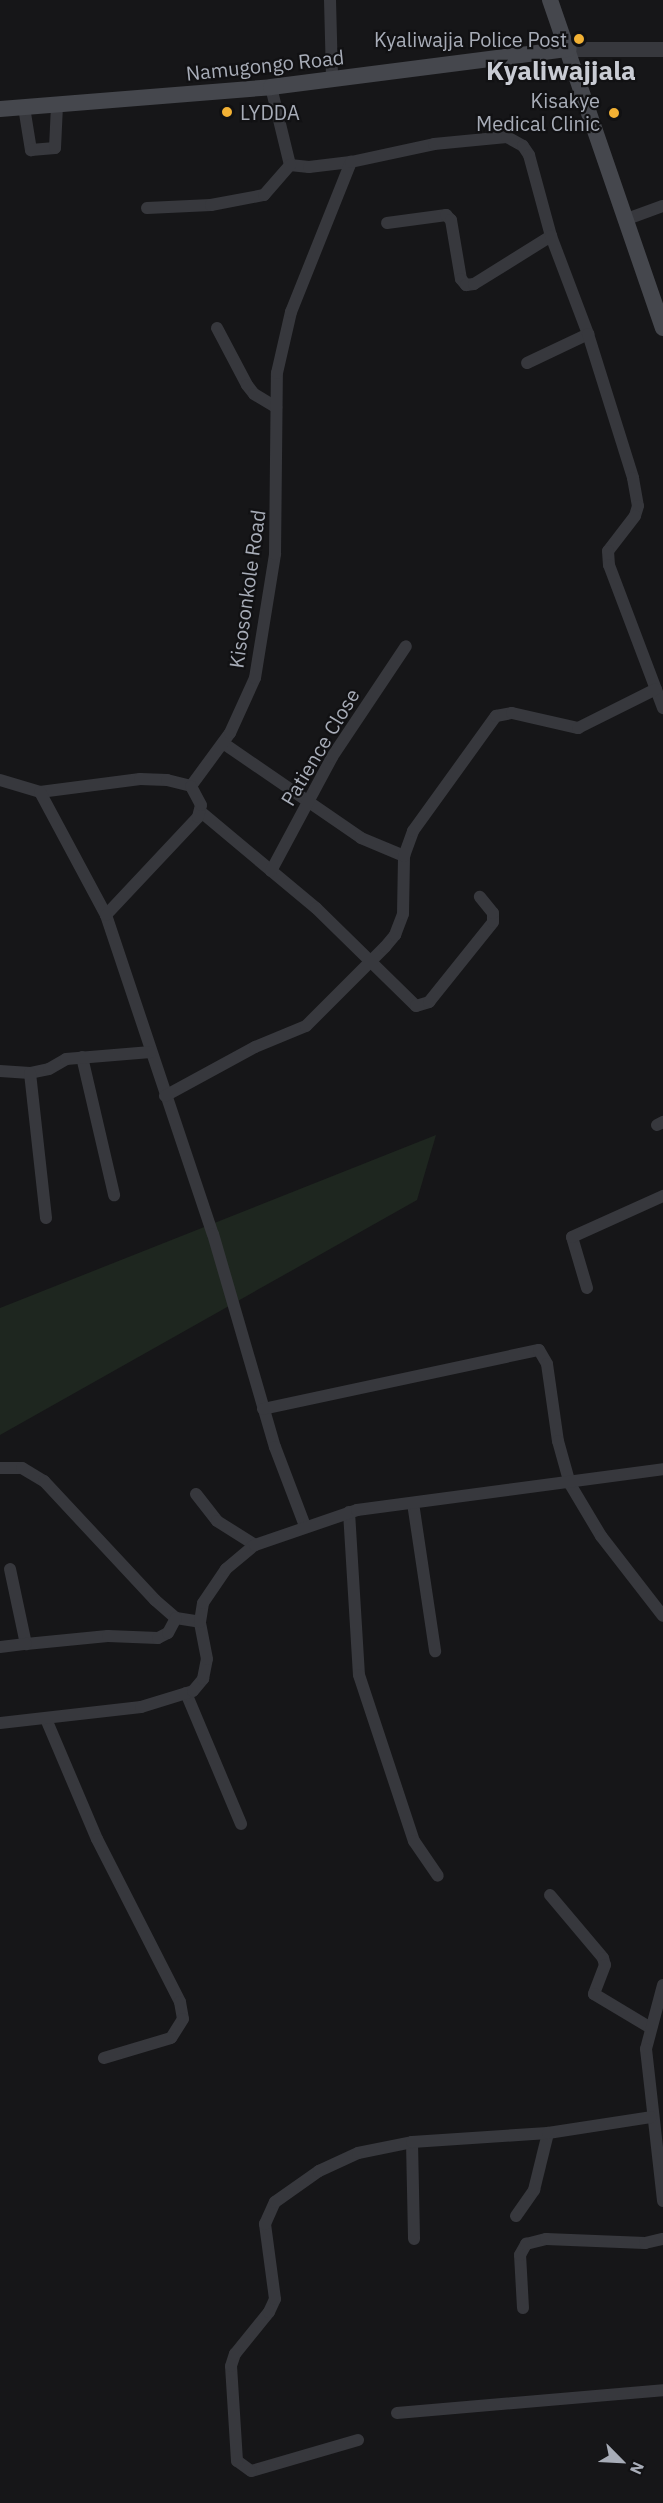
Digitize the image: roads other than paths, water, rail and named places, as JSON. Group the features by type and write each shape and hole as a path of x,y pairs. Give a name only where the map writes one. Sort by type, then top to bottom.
{"main road":[{"path":"550,0 569,49 663,328"},
{"name":"Namugongo Road","path":"0,109 271,87 569,49"}],"street":[{"path":"330,0 332,79"},
{"path":"569,49 663,49"},
{"path":"271,87 290,165"},
{"path":"24,108 31,150 55,148 57,105"},
{"path":"290,165 309,168 351,162 434,144 507,137 516,141 529,155 551,236 588,334 633,478 638,506 608,551 609,565 663,708"},
{"name":"Kisosonkole Road","path":"191,786 242,714 255,678 279,516 276,407 285,332 331,204 351,162"},
{"path":"147,208 211,205 264,195 290,165"},
{"path":"627,219 663,206"},
{"path":"387,223 446,215 451,219 461,279 466,285 474,284 551,236"},
{"path":"217,328 247,385 254,394 276,407"},
{"path":"527,363 588,334"},
{"name":"Patience Close","path":"271,872 332,757 406,646"},
{"path":"165,1096 255,1047 306,1026 372,960 400,925 404,856 413,831 496,716 512,712 578,728 656,689"},
{"path":"223,743 361,838 404,856"},
{"path":"0,780 40,792 140,779 167,780 191,786 201,812 372,960 411,1002 424,1005 493,922 493,913 480,897"},
{"path":"40,792 106,915 213,1234 263,1409 304,1526"},
{"path":"106,915 201,812"},
{"path":"0,1071 30,1073 82,1057 151,1052"},
{"path":"82,1057 114,1195"},
{"path":"30,1073 46,1218"},
{"path":"587,1288 572,1237 663,1196"},
{"path":"263,1409 539,1350 547,1364 558,1441 570,1484 601,1536 663,1616"},
{"path":"0,1468 22,1468 44,1481 176,1618 200,1622"},
{"path":"0,1723 141,1707 186,1694 200,1685 206,1671 207,1659 200,1622 210,1589 226,1569 255,1545 304,1526 349,1512 570,1484 663,1469"},
{"path":"196,1494 217,1521 255,1545"},
{"path":"412,1503 435,1651"},
{"path":"349,1512 359,1675 414,1841 438,1876"},
{"path":"10,1569 26,1644"},
{"path":"0,1647 108,1636 158,1638 168,1633 176,1618"},
{"path":"186,1694 241,1824"},
{"path":"46,1719 97,1839 180,2002 183,2019 171,2038 104,2058"},
{"path":"550,1895 603,1958 605,1965 594,1994 650,2027"},
{"path":"663,1985 646,2049 651,2117 663,2200"},
{"path":"357,2440 246,2471 235,2452 231,2366 235,2354 269,2312 275,2299 265,2233 269,2209 340,2160 412,2142 548,2133 651,2117"},
{"path":"516,2216 534,2190 548,2133"},
{"path":"412,2142 414,2239"},
{"path":"523,2308 520,2255 526,2244 556,2239 645,2243 663,2239"},
{"path":"397,2413 663,2390"}],"place":[{"name":"Kyaliwajja Police Post","path":"579,39"},
{"name":"LYDDA","path":"227,112"},
{"name":"Kisakye Medical Clinic","path":"614,113"}],"district":[{"name":"Kyaliwajjala","path":"561,71"}]}
